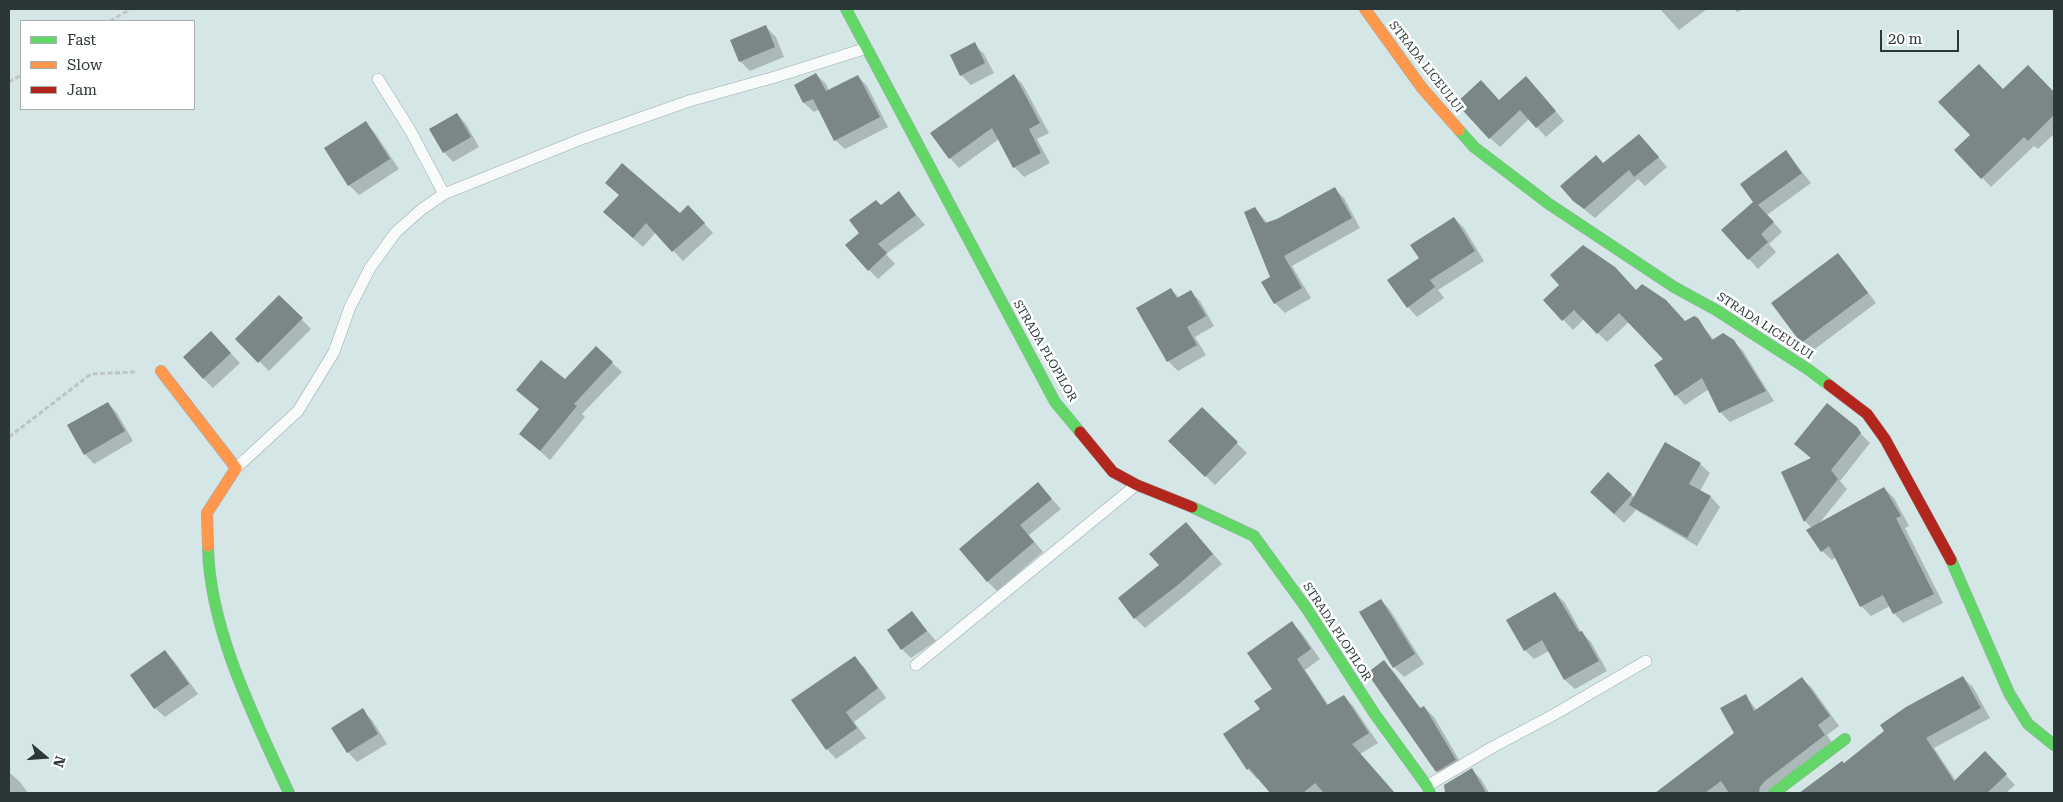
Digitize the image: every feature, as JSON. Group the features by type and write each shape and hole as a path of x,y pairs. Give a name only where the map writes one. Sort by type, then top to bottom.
{"street":[{"name":"STRADA PLOPILOR","path":"846,9 1055,402 1113,472 1137,485 1192,507 1254,536 1307,609 1374,713 1428,790"},
{"name":"STRADA LICEULUI","path":"1365,9 1422,88 1474,147 1549,204 1674,287 1716,310 1809,370 1867,414 1885,439 1949,555 2008,694 2028,724 2054,745"},
{"path":"161,371 236,468 207,513 208,560 220,623 233,664 256,721 289,793"},
{"path":"1774,793 1845,739"}],"lane":[{"path":"236,468 298,411 334,352 350,307 370,268 396,232 444,194 584,138 689,101 776,77 867,48"},
{"path":"378,79 410,130 444,194"},
{"path":"916,665 1137,485"},
{"path":"1428,790 1646,661"}],"path":[{"path":"112,20 131,9"},
{"path":"9,82 20,76"},
{"path":"9,436 91,374 161,371"}],"building":[{"path":"766,25 775,47 739,62 730,40"},
{"path":"975,42 985,63 960,76 950,55"},
{"path":"1979,64 2003,89 2028,65 2054,92 2054,115 2028,141 2024,137 1981,179 1954,150 1970,135 1938,102"},
{"path":"816,73 826,91 858,75 880,117 834,141 813,99 803,103 794,85"},
{"path":"1014,74 1040,123 1029,129 1041,153 1013,168 992,128 949,159 930,133"},
{"path":"1526,76 1556,111 1536,128 1520,110 1489,139 1456,103 1481,80 1499,100"},
{"path":"457,113 471,137 443,153 429,129"},
{"path":"366,121 390,159 348,186 324,148"},
{"path":"1639,134 1659,157 1634,177 1629,170 1584,209 1573,201 1560,186 1596,155 1603,163"},
{"path":"1786,150 1802,173 1758,205 1774,222 1761,234 1768,242 1748,260 1721,230 1753,202 1740,184"},
{"path":"622,163 680,213 688,205 705,223 672,252 646,223 633,238 603,212 619,195 605,183"},
{"path":"1335,187 1352,218 1284,256 1302,288 1274,304 1261,282 1270,277 1244,212 1255,207 1265,223 1277,219"},
{"path":"899,191 916,215 878,244 887,253 868,271 845,245 859,233 849,220 876,200 881,205"},
{"path":"1454,217 1475,251 1430,280 1435,287 1407,308 1387,280 1419,258 1410,245"},
{"path":"1583,245 1615,267 1636,290 1642,284 1666,300 1685,321 1694,316 1698,318 1712,340 1723,333 1734,340 1766,391 1719,413 1702,378 1675,396 1654,365 1663,359 1619,313 1597,334 1574,310 1562,321 1543,300 1559,285 1550,275"},
{"path":"1838,253 1868,293 1801,343 1771,303"},
{"path":"1171,288 1177,298 1191,290 1206,316 1187,327 1197,345 1167,362 1136,308"},
{"path":"279,295 303,318 258,363 235,339"},
{"path":"211,331 231,353 203,379 183,357"},
{"path":"596,346 613,362 574,404 577,406 540,451 519,434 539,409 516,390 541,360 565,379"},
{"path":"108,402 125,431 84,455 67,425"},
{"path":"1827,403 1857,427 1861,433 1831,470 1838,479 1804,522 1781,472 1811,458 1794,444"},
{"path":"1202,407 1238,442 1205,477 1168,441"},
{"path":"1665,442 1701,463 1689,484 1711,496 1687,538 1629,505"},
{"path":"1608,472 1632,494 1614,514 1590,492"},
{"path":"1038,482 1052,499 1020,525 1034,542 987,582 959,549"},
{"path":"1884,487 1901,516 1896,518 1934,594 1893,614 1883,595 1860,607 1829,546 1821,552 1806,530"},
{"path":"1186,522 1213,554 1179,584 1134,619 1118,598 1159,565 1149,554"},
{"path":"1555,592 1579,632 1582,631 1599,661 1564,680 1542,640 1524,651 1506,620"},
{"path":"1381,599 1415,654 1393,668 1359,612"},
{"path":"912,611 927,631 901,650 887,630"},
{"path":"1292,621 1311,649 1297,659 1327,705 1344,695 1369,733 1352,744 1395,793 1324,793 1315,783 1303,793 1270,793 1249,768 1247,770 1223,734 1260,709 1254,701 1272,689 1247,653"},
{"path":"165,650 189,684 154,709 130,675"},
{"path":"855,656 878,688 846,712 857,728 826,750 791,700"},
{"path":"1384,660 1420,708 1424,706 1456,760 1436,772 1367,673"},
{"path":"1963,676 1981,708 1926,738 1954,781 1985,751 2007,774 1987,793 1799,793 1842,761 1844,763 1884,731 1880,725 1906,707"},
{"path":"1802,677 1830,716 1818,725 1825,735 1765,781 1760,787 1759,793 1729,793 1721,781 1705,793 1655,793 1734,733 1720,708 1746,694 1754,711"},
{"path":"363,708 378,734 347,753 331,728"},
{"path":"1472,768 1486,793 1445,793 1444,785"}],"traffic: fast":[{"path":"846,9 1055,402 1080,432"},
{"path":"1459,130 1474,147 1549,204 1674,287 1716,310 1829,385"},
{"path":"1192,507 1254,536 1307,609 1374,713 1427,786 1430,793"},
{"path":"208,546 210,577 225,641 262,735 289,793"},
{"path":"1951,560 2009,693 2028,724 2054,745"},
{"path":"1774,793 1845,739"}],"traffic: slow":[{"path":"1365,9 1422,88 1459,130"},
{"path":"161,371 236,468 207,513 208,546"}],"traffic: jam":[{"path":"1829,385 1867,414 1885,439 1951,560"},
{"path":"1080,432 1113,472 1137,485 1192,507"}]}
